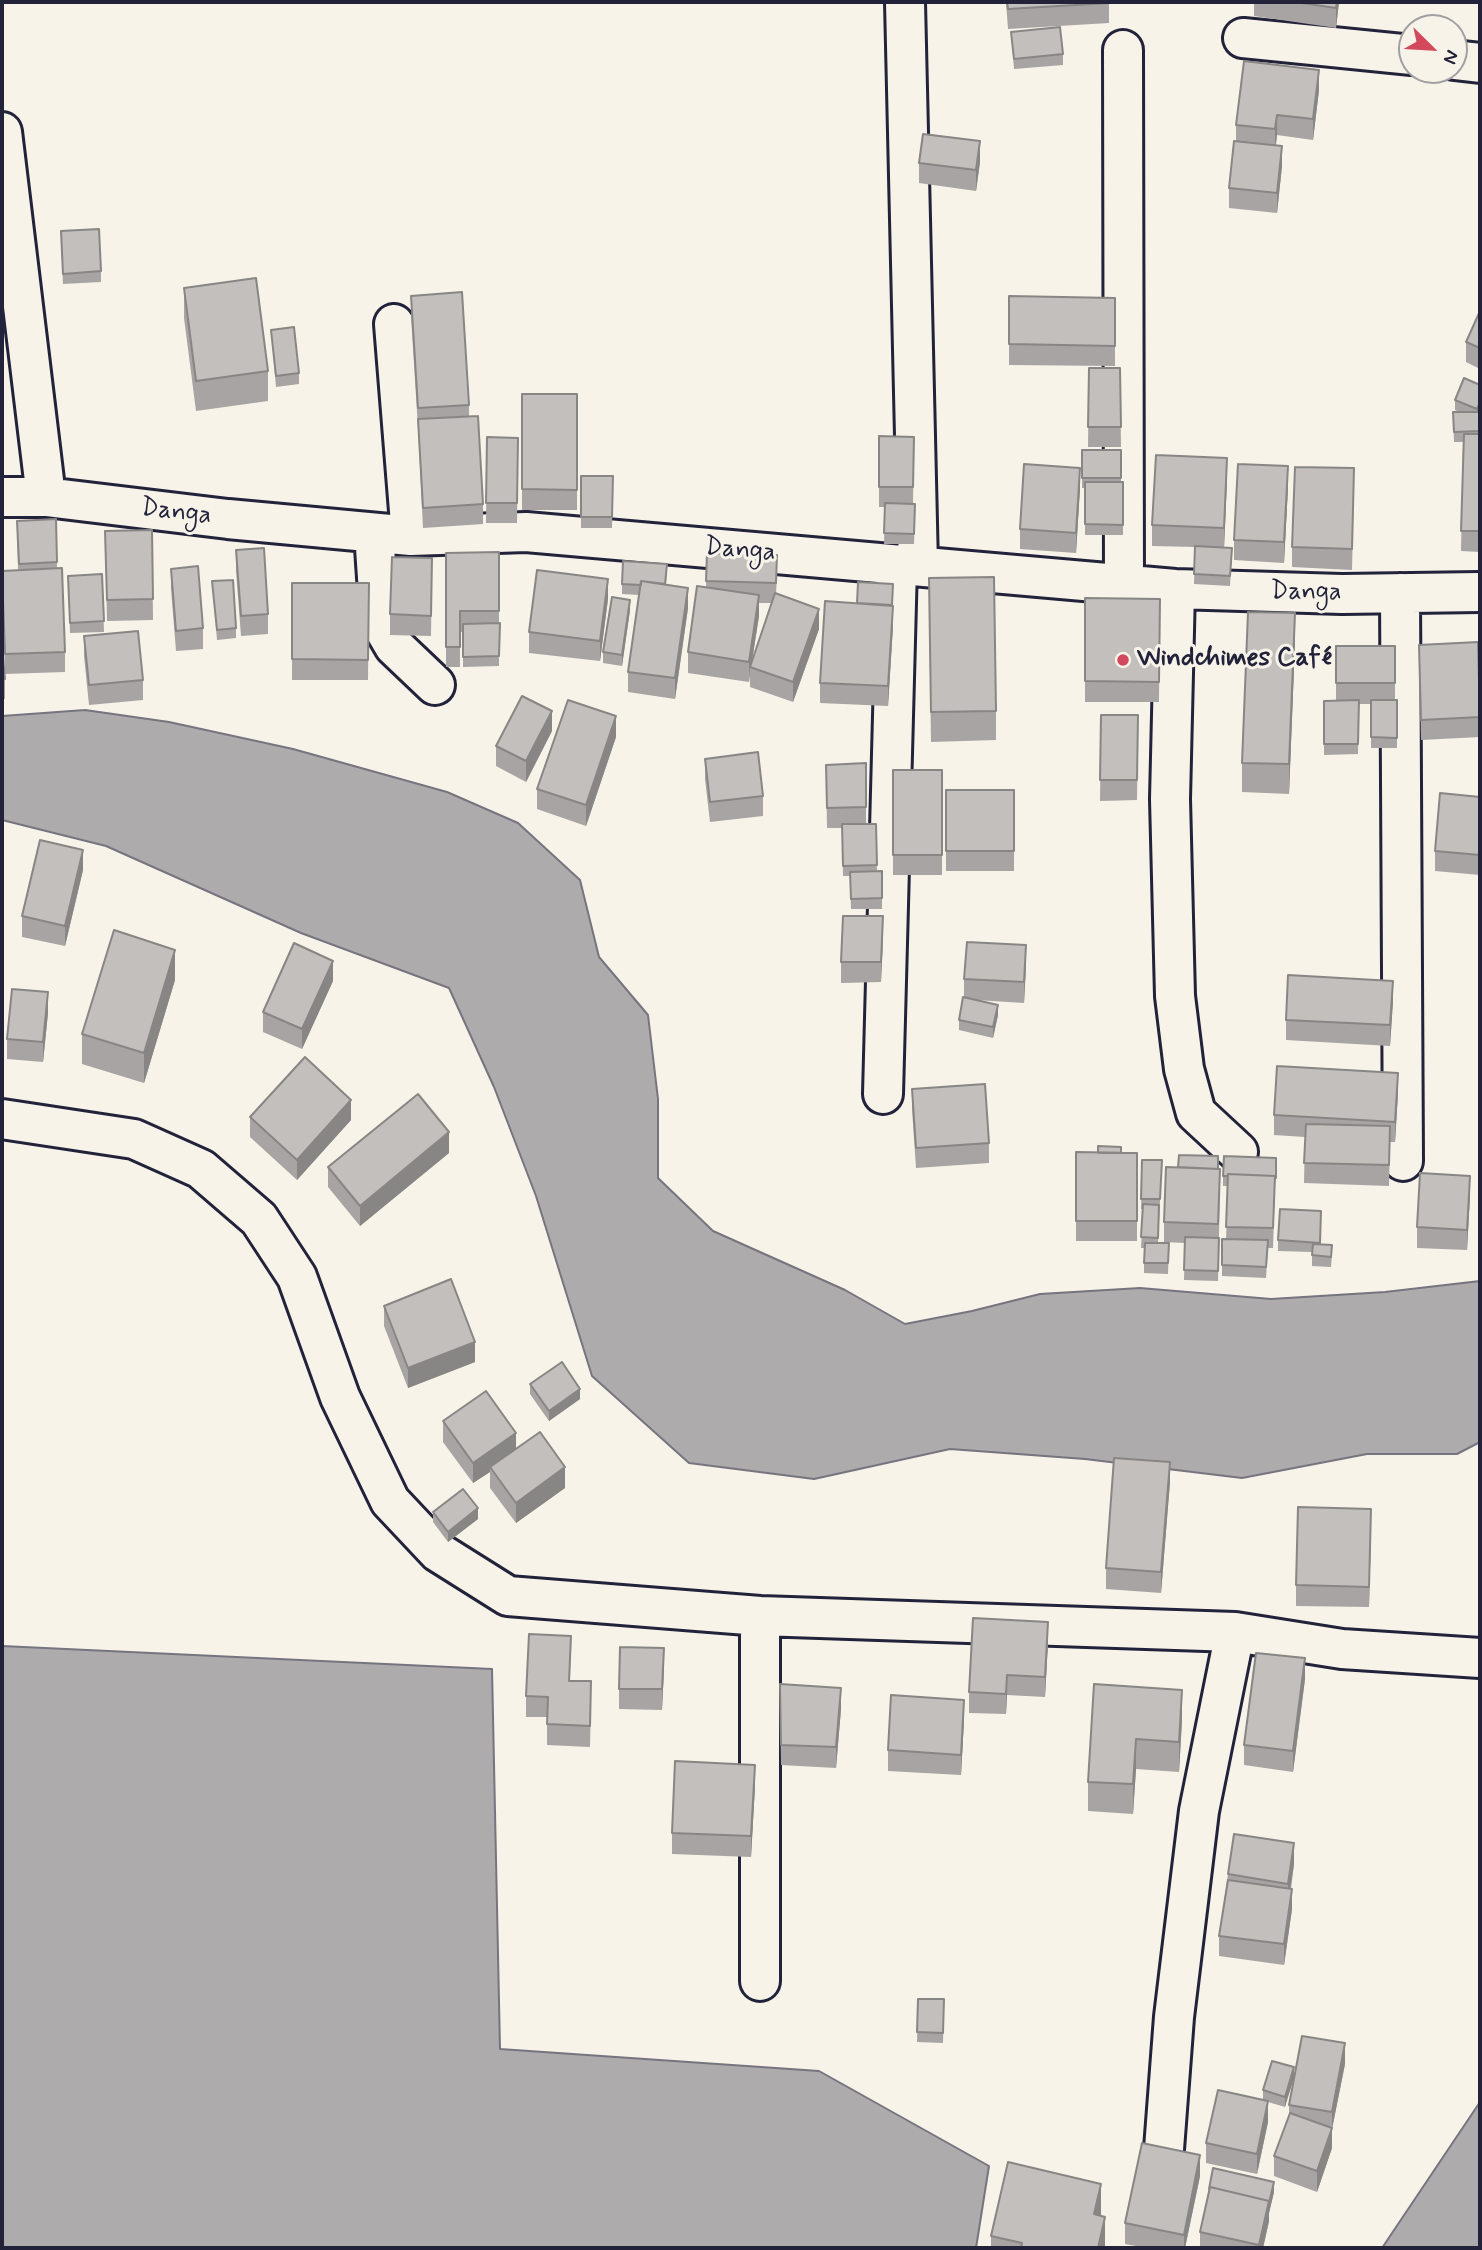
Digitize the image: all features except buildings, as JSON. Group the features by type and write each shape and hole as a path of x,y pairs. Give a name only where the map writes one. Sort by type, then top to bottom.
{"street":[{"path":"883,1094 908,566 905,2"},
{"path":"1243,38 1398,54"},
{"path":"1123,50 1124,585"},
{"path":"2,132 46,497"},
{"path":"394,324 411,537"},
{"name":"Danga","path":"2,497 46,497 411,537 526,532 1175,589 1342,594 1480,592"},
{"path":"373,533 380,622 394,646 435,685"},
{"path":"1175,589 1170,799 1177,1008 1184,1069 1196,1113 1238,1152"},
{"path":"1400,593 1402,1161"},
{"path":"2,1119 134,1139 201,1169 259,1219 297,1277 340,1397 390,1501 438,1552 508,1596 760,1616 1235,1632 1342,1649 1480,1658"},
{"path":"760,1616 760,1981"},
{"path":"1164,2148 1174,2017 1199,1811 1235,1632"}],"shaded area":[{"path":"85,710 169,722 293,749 447,792 518,823 580,880 599,957 648,1015 658,1099 658,1178 713,1231 845,1290 905,1324 1040,1294 1140,1288 1271,1299 1385,1292 1480,1281 1480,1442 1457,1454 1367,1454 1242,1478 1085,1459 950,1449 814,1479 689,1463 592,1376 536,1196 494,1087 449,988 301,933 106,846 2,820 2,716"},
{"path":"2,1646 492,1669 500,2049 819,2071 989,2166 976,2248 2,2248"},
{"path":"1480,2102 1480,2248 1382,2248"}],"place":[{"name":"Windchimes Café","path":"1123,660"}]}
